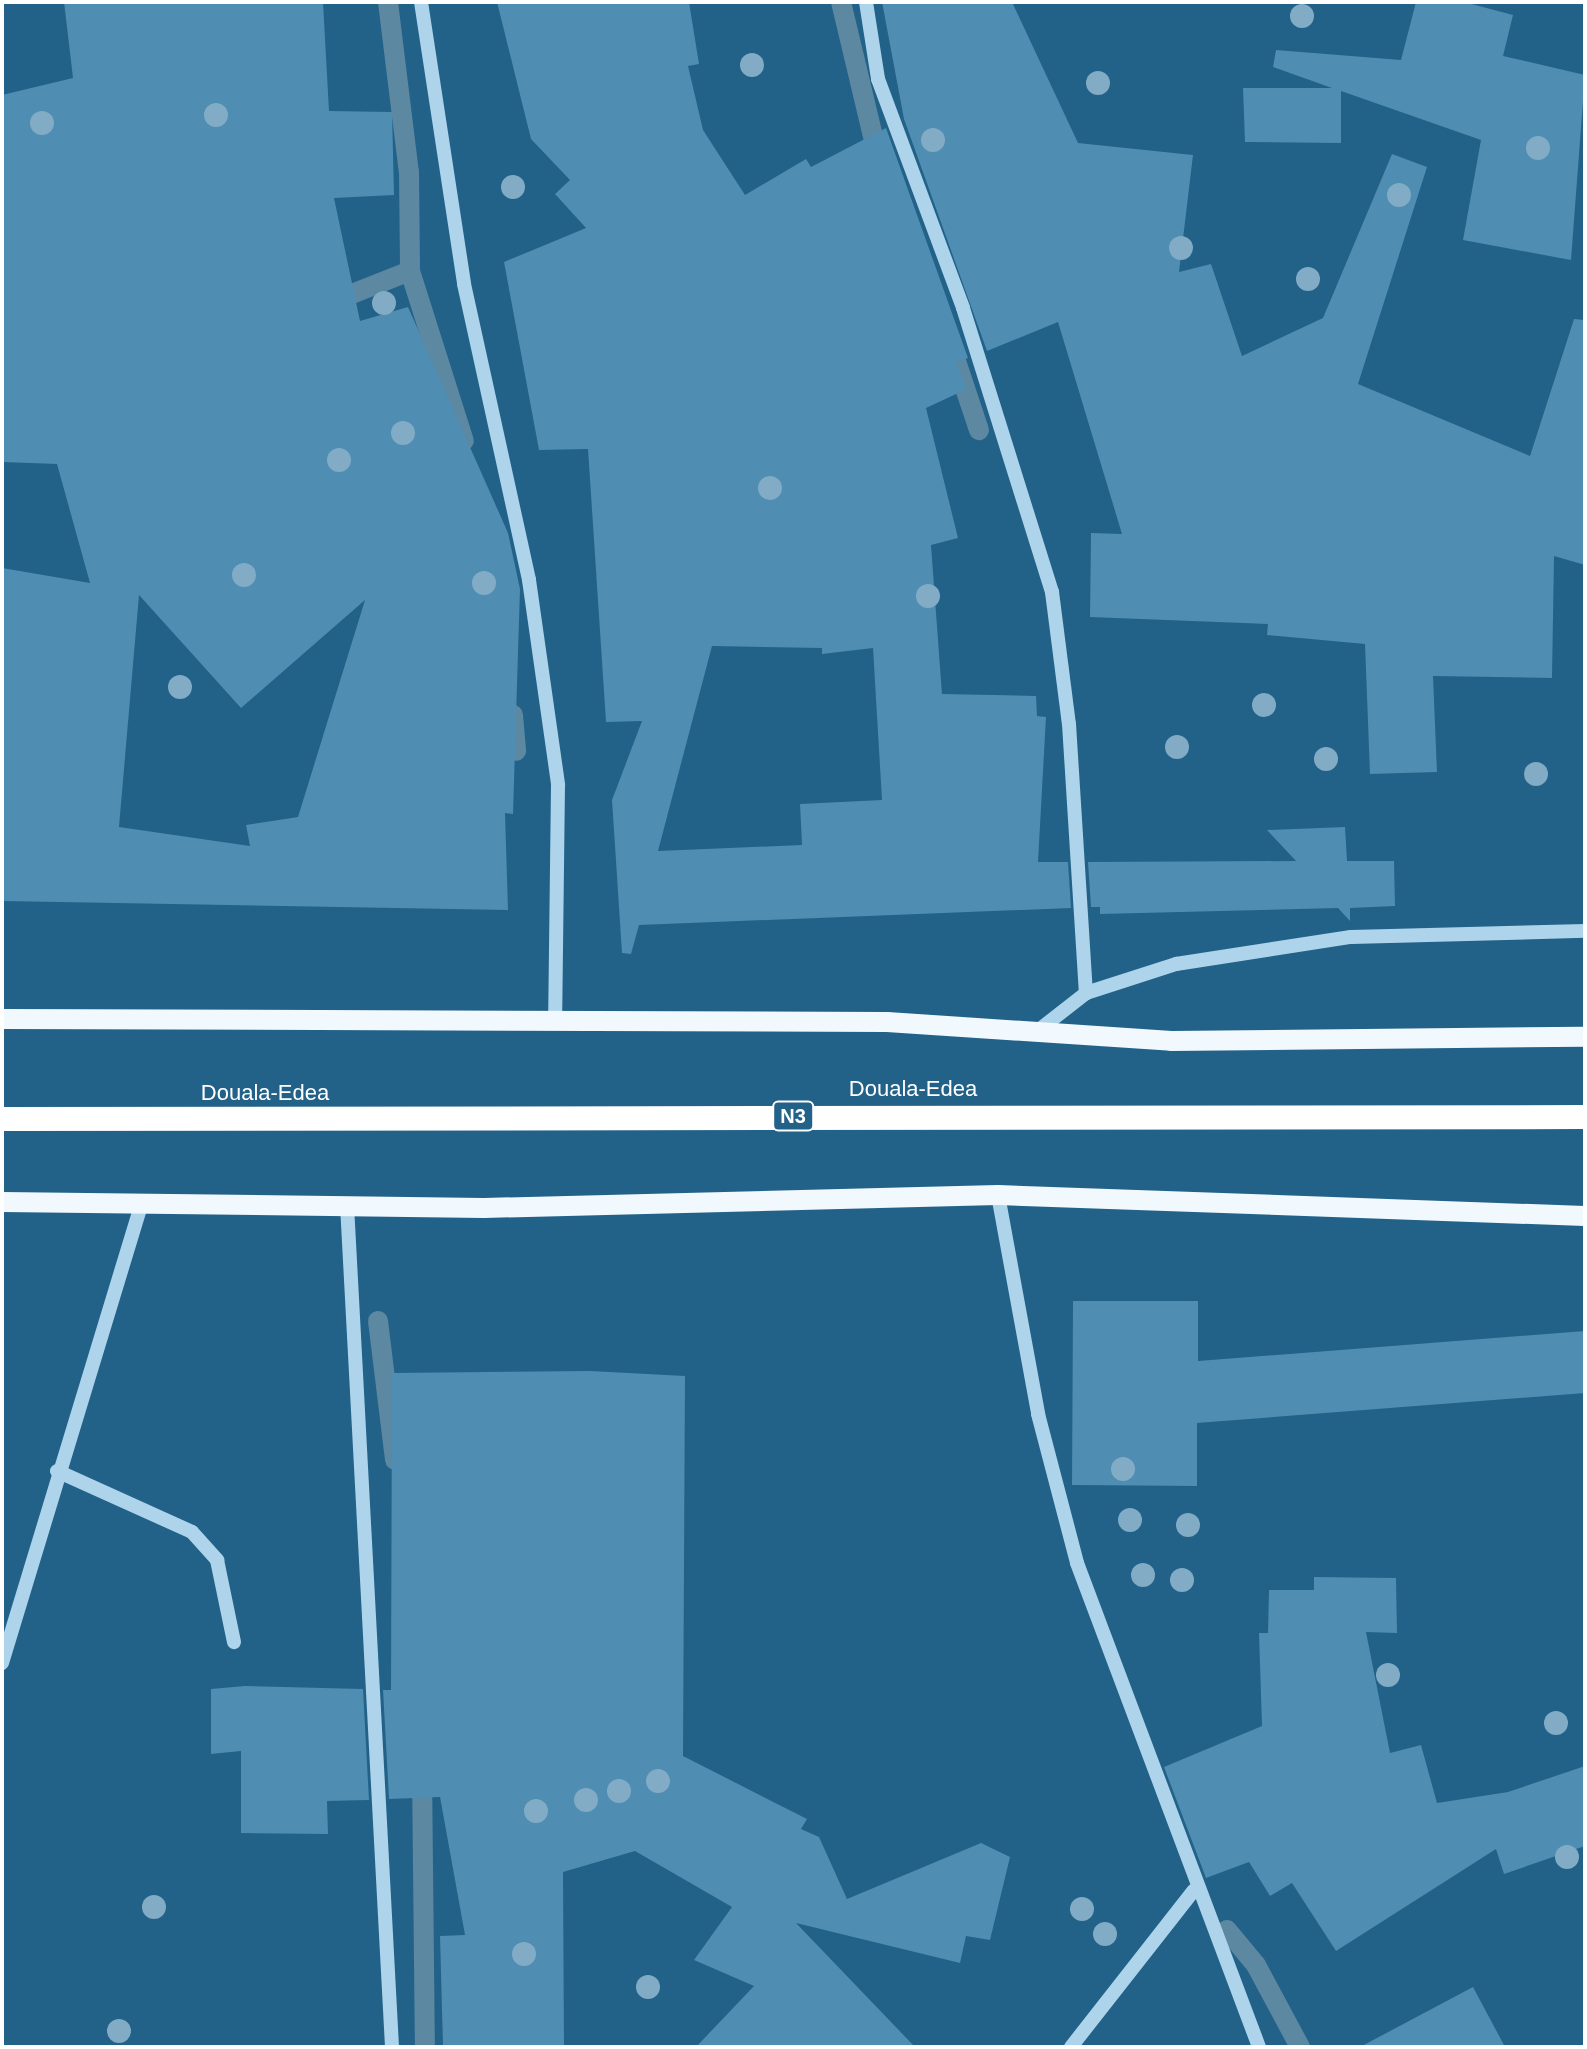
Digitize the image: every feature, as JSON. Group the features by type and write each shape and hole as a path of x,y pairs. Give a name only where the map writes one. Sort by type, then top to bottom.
{"highway":[{"name":"Douala-Edea","path":"2,1119 1585,1117"}],"main road":[{"path":"2,1019 887,1022 1171,1041 1585,1037"},
{"path":"2,1202 347,1205 998,1195 1585,1216"}],"street":[{"path":"421,2 464,284 529,580 558,785 555,1020"},
{"path":"866,2 878,79 963,308 1052,592 1069,724 1086,993"},
{"path":"1035,1033 1086,993 1176,964 1351,937 1585,931"},
{"path":"998,1195 1038,1414 1077,1563 1194,1890 1259,2047"},
{"path":"2,1663 57,1471 141,1205"},
{"path":"347,1205 392,2047"},
{"path":"57,1471 192,1532 217,1560 234,1642"},
{"path":"1071,2047 1194,1890"}],"building":[{"path":"64,2 323,2 329,111 392,112 394,195 334,198 360,321 408,307 508,533 520,589 513,814 505,813 508,910 2,901 2,568 90,583 57,464 2,462 2,95 73,78","holes":["139,595 241,708 365,600 298,817 246,825 250,846 119,827"]},
{"path":"497,2 689,2 699,64 688,66 703,130 745,195 806,159 811,167 886,128 968,358 956,363 967,389 926,408 958,538 931,545 942,694 1036,696 1037,716 1046,717 1038,862 1068,862 1071,908 639,925 631,954 622,953 612,800 642,721 606,722 588,449 539,450 504,262 586,228 555,194 570,180 531,139","holes":["712,646 822,648 822,654 873,648 882,800 800,804 802,845 658,851"]},
{"path":"882,2 1012,2 1078,143 1193,155 1179,272 1211,264 1242,356 1323,318 1392,154 1427,167 1358,384 1530,456 1574,319 1585,320 1585,565 1554,556 1552,678 1433,676 1437,772 1370,774 1365,644 1267,635 1268,624 1090,617 1091,533 1122,534 1058,322 987,351 904,119"},
{"path":"1416,2 1464,2 1513,15 1503,56 1585,75 1571,260 1463,240 1481,140 1341,91 1341,143 1245,142 1243,88 1332,88 1273,67 1276,50 1401,60"},
{"path":"1345,827 1347,861 1394,861 1395,906 1350,908 1350,921 1338,908 1100,914 1100,907 1091,907 1088,862 1296,861 1267,830"},
{"path":"1073,1301 1198,1301 1198,1361 1585,1331 1585,1393 1197,1423 1197,1486 1072,1485"},
{"path":"590,1371 685,1376 683,1756 807,1819 801,1829 819,1837 847,1899 981,1843 1010,1857 990,1940 966,1936 960,1963 796,1923 915,2047 696,2047 754,1986 694,1960 732,1907 635,1851 563,1872 564,2047 443,2047 440,1936 465,1935 440,1797 389,1799 383,1690 391,1690 392,1373"},
{"path":"1314,1577 1396,1578 1397,1633 1366,1632 1390,1753 1421,1745 1437,1803 1508,1792 1585,1766 1585,1846 1504,1874 1496,1849 1336,1951 1292,1883 1270,1896 1249,1862 1206,1878 1164,1767 1262,1726 1259,1633 1268,1633 1269,1590 1314,1590"},
{"path":"245,1686 363,1689 369,1800 327,1801 328,1834 241,1833 241,1751 211,1754 211,1689"},
{"path":"1473,1987 1505,2047 1360,2047"}],"waterway":[{"path":"388,2 409,172 410,271 464,441"},
{"path":"841,2 879,161"},
{"path":"329,303 410,271"},
{"path":"949,340 979,430"},
{"path":"513,715 516,751"},
{"path":"378,1321 395,1460"},
{"path":"422,1771 425,2047"},
{"path":"1227,1930 1256,1965 1300,2047"}]}
